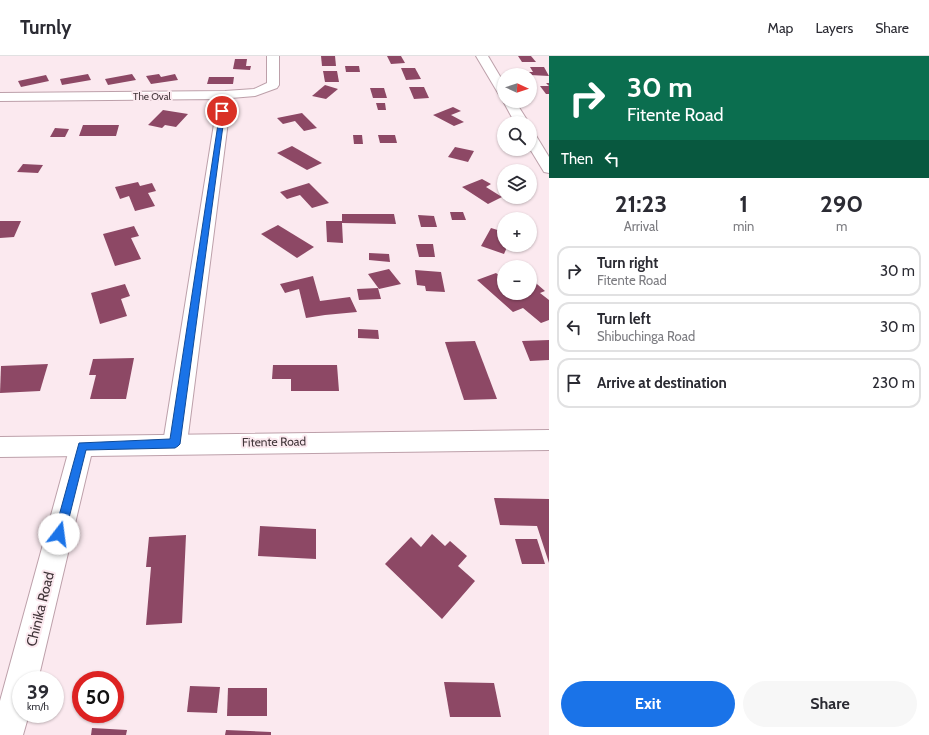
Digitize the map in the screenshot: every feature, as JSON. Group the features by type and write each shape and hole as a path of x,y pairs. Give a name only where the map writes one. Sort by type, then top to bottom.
{"street":[{"name":"The Oval","path":"0,97 255,94 264,91 273,85 273,56"},
{"path":"482,56 497,81"},
{"path":"175,444 225,95"},
{"path":"537,149 549,169"},
{"name":"Fitente Road","path":"0,447 549,440"},
{"name":"Chinika Road","path":"24,671 82,446"},
{"name":"Chinika Road","path":"7,735 12,716"}],"building":[{"path":"321,56 335,56 336,66 322,66"},
{"path":"387,56 401,56 405,63 391,64"},
{"path":"518,56 531,56 536,62 522,62"},
{"path":"235,59 247,59 246,66 251,66 250,70 233,69"},
{"path":"345,66 359,66 360,72 346,72"},
{"path":"544,67 549,76 537,75 537,68 531,68"},
{"path":"401,68 415,68 421,79 406,80"},
{"path":"323,71 337,71 339,82 325,82"},
{"path":"88,74 91,80 62,85 60,79"},
{"path":"132,74 136,80 108,85 105,79"},
{"path":"159,74 161,77 175,74 178,80 151,84 146,76"},
{"path":"46,75 49,81 21,87 18,81"},
{"path":"209,77 234,77 233,84 207,84"},
{"path":"325,85 338,89 326,99 312,96"},
{"path":"540,86 549,86 549,94 546,94"},
{"path":"409,87 424,87 429,98 414,99"},
{"path":"370,88 384,88 387,98 373,98"},
{"path":"376,103 385,103 386,110 378,110"},
{"path":"453,107 461,111 451,115 464,122 454,126 433,115"},
{"path":"163,110 188,114 176,127 165,125 162,128 148,125"},
{"path":"302,113 317,128 304,131 295,121 283,124 277,118"},
{"path":"83,125 119,125 116,136 79,136"},
{"path":"55,128 69,129 65,137 50,137"},
{"path":"353,135 362,135 363,144 354,144"},
{"path":"378,135 395,135 397,143 380,143"},
{"path":"292,146 322,163 307,170 277,153"},
{"path":"455,147 474,151 468,162 448,157"},
{"path":"23,164 43,165 38,173 17,172"},
{"path":"482,179 491,184 486,187 497,194 497,200 488,204 462,187"},
{"path":"138,182 140,186 152,183 156,191 148,193 155,206 135,211 129,196 120,199 115,187"},
{"path":"309,183 329,203 312,208 300,195 287,199 280,192"},
{"path":"450,212 463,212 466,220 452,220"},
{"path":"342,214 394,214 396,224 342,223 343,243 327,242 326,221 342,221"},
{"path":"418,215 434,216 437,227 421,227"},
{"path":"0,221 21,221 14,237 0,238"},
{"path":"278,225 314,247 297,258 261,234"},
{"path":"134,226 139,236 131,238 141,259 115,266 103,234"},
{"path":"491,228 497,230 497,252 481,246"},
{"path":"416,244 433,244 435,257 419,257"},
{"path":"369,253 389,254 390,262 369,260"},
{"path":"389,269 401,284 379,289 368,274"},
{"path":"415,270 441,272 445,292 426,291 425,286 417,285"},
{"path":"497,274 497,298 477,280"},
{"path":"313,276 320,301 350,297 357,312 306,318 299,289 285,293 280,284"},
{"path":"125,284 130,296 121,299 127,316 100,324 91,293"},
{"path":"537,284 545,291 540,293 549,300 549,320 541,323 523,308 513,312 500,300 537,300"},
{"path":"378,288 381,299 359,300 357,289"},
{"path":"358,329 378,330 379,339 358,338"},
{"path":"549,340 549,360 530,361 522,341"},
{"path":"475,341 497,399 464,400 445,342"},
{"path":"134,358 126,399 90,399 96,375 89,375 93,359"},
{"path":"48,364 40,391 0,393 1,366"},
{"path":"273,365 337,365 339,391 291,391 291,379 272,379"},
{"path":"494,498 549,499 549,563 537,526 500,525"},
{"path":"260,526 316,529 316,559 258,556"},
{"path":"432,534 445,546 450,541 467,556 458,566 475,581 442,619 385,564 411,537 421,547"},
{"path":"186,535 182,623 146,625 151,567 146,567 149,537"},
{"path":"515,539 537,539 545,564 522,564"},
{"path":"444,682 494,683 501,717 450,717"},
{"path":"190,686 220,687 217,713 187,712"},
{"path":"228,688 267,688 267,716 227,716"},
{"path":"92,728 127,730 126,735 91,735"},
{"path":"226,730 271,732 271,735 225,735"}],"route":[{"path":"59,534 82,446 175,444 222,111"}]}
